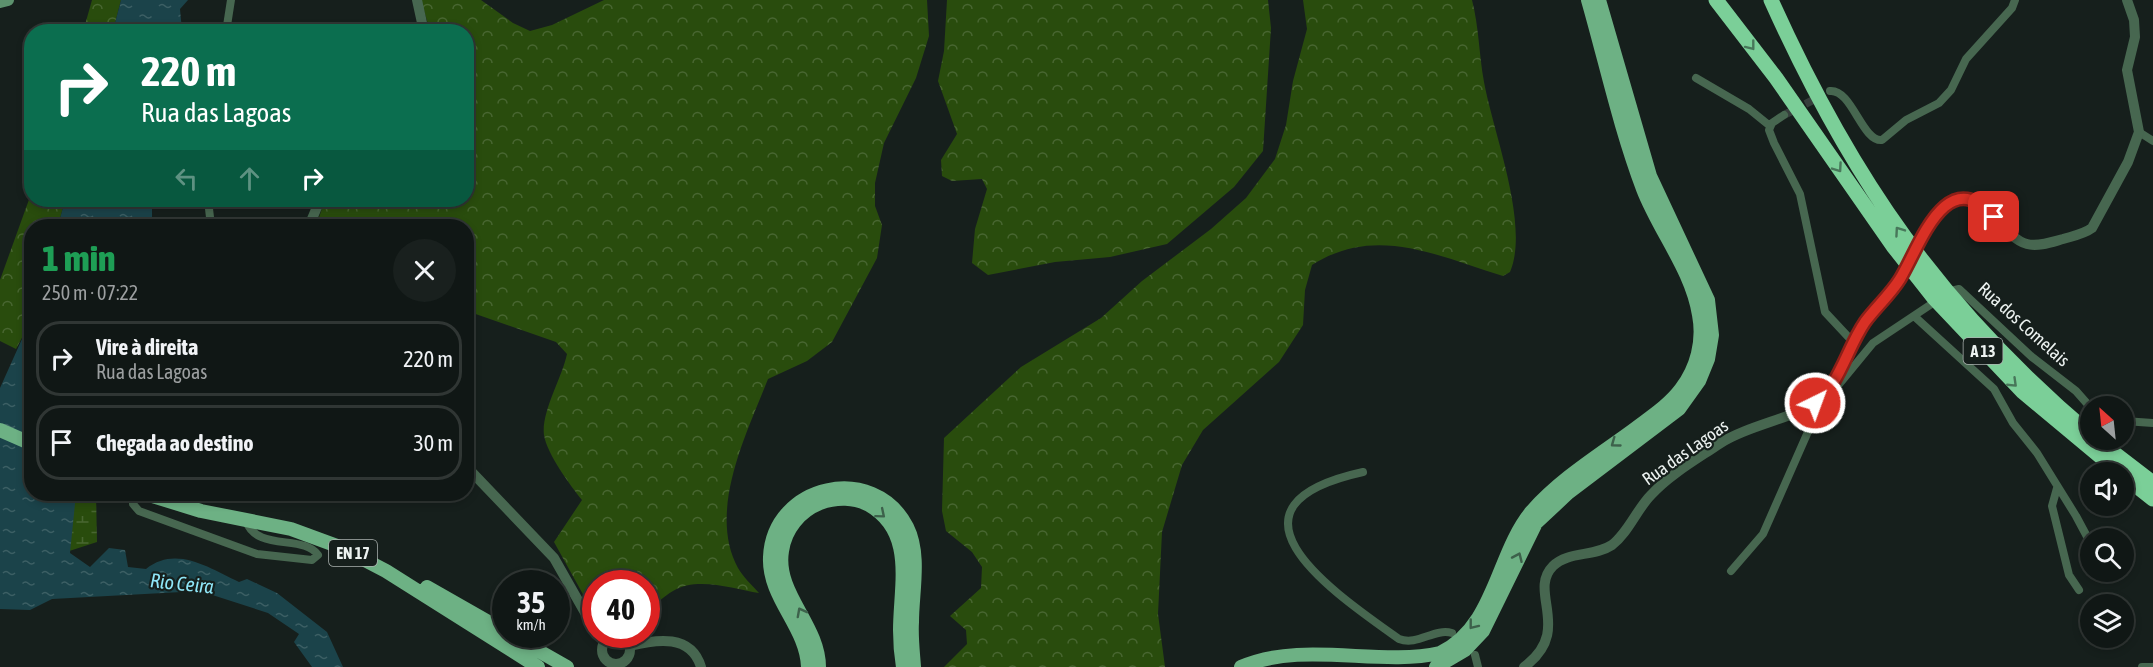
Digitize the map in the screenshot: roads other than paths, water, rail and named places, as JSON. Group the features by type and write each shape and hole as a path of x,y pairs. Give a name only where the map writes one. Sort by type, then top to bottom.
{"highway":[{"name":"A 13","path":"1716,0 1808,125 1873,206 1981,333 2041,392 2080,426"},
{"name":"A 13","path":"1771,0 1873,206 1914,273 2000,370 2059,424 2106,462"},
{"path":"2110,450 2153,483"},
{"path":"2134,484 2153,499"}],"main road":[{"path":"0,2 8,0"},
{"path":"1241,667 1283,658 1402,662 1429,657 1451,646 1469,630 1482,613 1514,538 1536,507 1560,484 1661,410 1687,380 1699,351 1699,312 1688,281 1640,179 1588,0"},
{"path":"1436,667 1465,650 1483,631 1536,523 1568,493 1679,409 1699,381 1708,359 1712,335 1708,300 1650,176 1599,0"},
{"path":"0,423 24,433"},
{"path":"0,430 24,440"},
{"path":"808,667 804,645 771,577 771,546 782,518 797,503 816,492 837,488 858,490 877,496 897,513 907,528 915,555 912,622 914,667"},
{"path":"819,667 813,636 784,578 782,549 791,526 805,512 822,502 842,499 863,502 872,507 889,520 898,537 903,568 900,631 903,667"},
{"name":"EN 17","path":"168,501 185,507 291,530 355,554 535,665"},
{"name":"EN 17","path":"194,501 285,520 346,541 383,559 492,624"},
{"name":"EN 17","path":"534,648 567,667"}],"street":[{"path":"227,24 231,0"},
{"path":"417,0 422,24"},
{"path":"1830,91 1839,92 1873,138 1882,140 1906,120 1939,103 1951,90 1966,59 2012,8 2015,0"},
{"path":"1731,571 1763,534 1822,399 1838,376 1853,342 1866,320 1900,279 1927,226 1945,206 1961,199 1975,200 1984,205 2011,235 2030,245 2049,243 2088,231 2097,222 2128,162 2139,132 2127,70 2135,37 2134,20 2127,0"},
{"path":"1696,78 1749,109 1770,126 1774,143 1800,194 1826,312 1853,342"},
{"path":"1770,126 1784,115"},
{"path":"2139,132 2153,141"},
{"name":"Rua dos Comelais","path":"1822,399 1836,387 1873,343 1951,291 1962,290 2032,357 2080,396"},
{"path":"1914,316 1994,389 2081,528"},
{"name":"Rua das Lagoas","path":"1524,667 1542,649 1549,632 1545,584 1549,571 1560,560 1592,554 1616,541 1656,490 1721,442 1739,432 1822,399"},
{"path":"2134,421 2153,423"},
{"path":"1363,472 1316,486 1301,498 1291,514 1290,523 1291,536 1298,554 1334,593 1399,639 1411,641 1441,632 1452,633"},
{"path":"474,474 554,558 582,607"},
{"path":"2057,488 2052,506 2068,575 2079,590"},
{"path":"133,501 139,511 257,554 312,560 318,555 310,549 258,536 249,529 246,520"},
{"path":"660,640 679,642 695,652 701,667"},
{"path":"601,648 606,661 614,664 626,660 630,648"},
{"path":"1475,656 1478,667"},
{"path":"2142,667 2153,667"}],"water":[{"path":"121,0 188,0 180,9 181,24 115,24"},
{"path":"63,207 152,207 152,219 60,219"},
{"name":"Rio Ceira","path":"24,335 24,501 75,501 70,553 90,567 109,548 125,550 128,567 146,569 157,562 181,559 204,565 239,582 247,579 277,593 327,632 343,667 312,667 294,642 299,634 268,613 200,591 52,599 30,610 0,609 0,388"}],"tunnel":[{"path":"1784,115 1821,96"}]}
